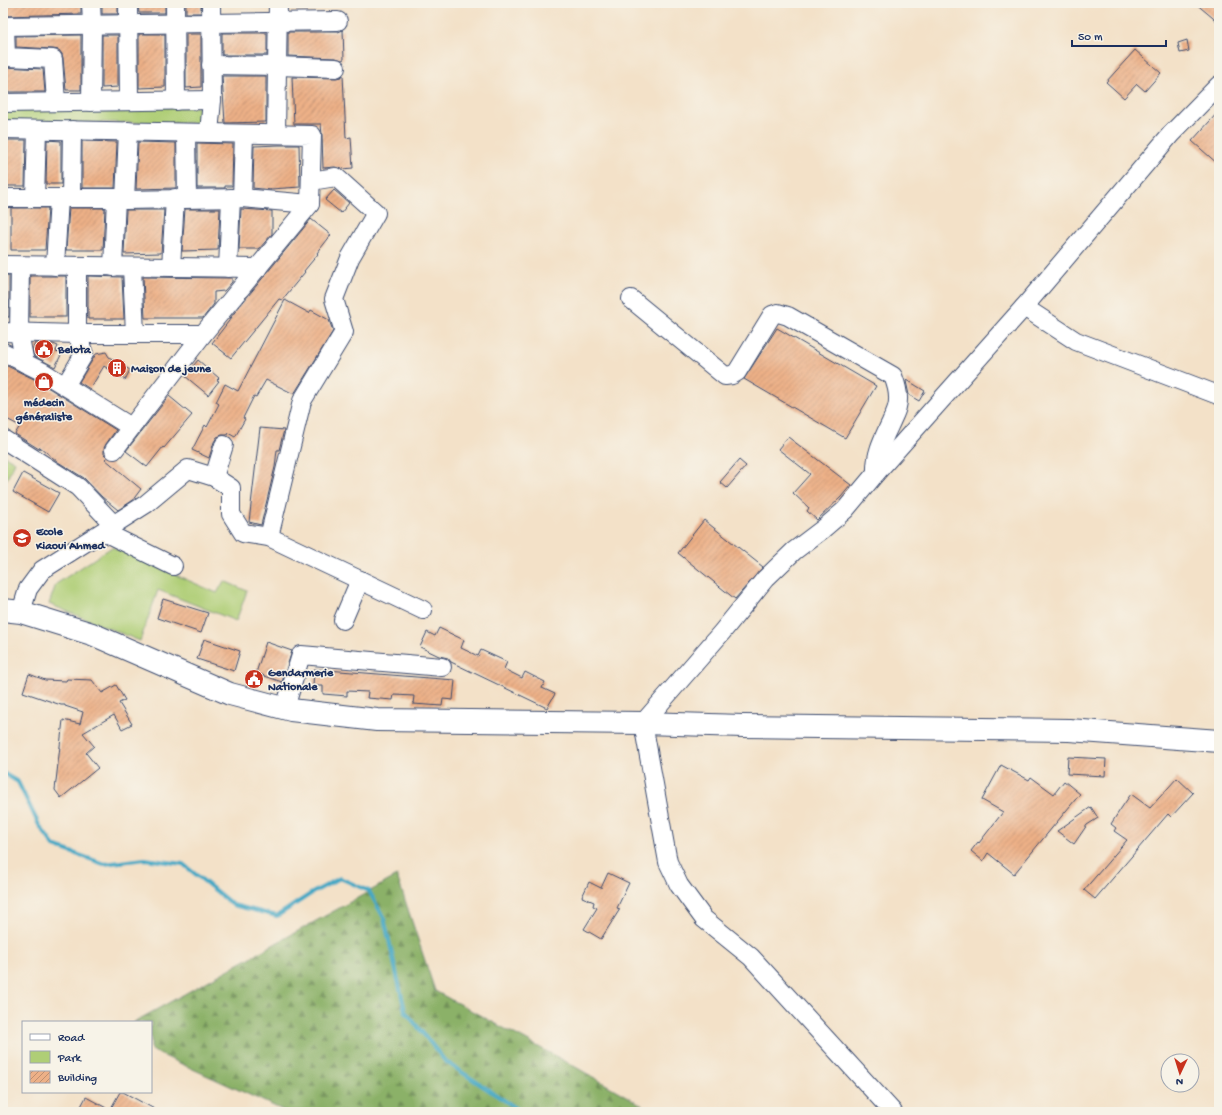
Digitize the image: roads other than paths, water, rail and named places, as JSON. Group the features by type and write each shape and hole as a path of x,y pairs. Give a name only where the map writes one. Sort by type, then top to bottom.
{"main road":[{"path":"12,611 92,634 230,694 285,708 376,720 643,722 743,726 1069,730 1219,741"}],"street":[{"path":"91,3 91,102"},
{"path":"128,3 129,101"},
{"path":"175,3 176,101"},
{"path":"209,133 212,100 211,3"},
{"path":"276,134 278,3"},
{"path":"56,102 53,59 6,57 4,26 338,21"},
{"path":"211,65 336,68"},
{"path":"893,1112 751,957 704,920 679,885 668,862 643,722 722,632 765,580 794,552 845,510 876,473 1024,307 1171,134 1219,85"},
{"path":"3,103 212,100"},
{"path":"3,129 312,135 310,204 203,334 114,450"},
{"path":"35,198 37,130"},
{"path":"55,266 65,198 72,130"},
{"path":"113,267 128,132"},
{"path":"171,267 181,198 186,133"},
{"path":"228,268 244,134"},
{"path":"269,537 302,401 344,332 334,299 350,258 376,213 336,177 311,181"},
{"path":"3,198 237,198 310,204"},
{"path":"26,363 11,332 12,265 258,268"},
{"path":"65,386 84,354 77,334 77,266"},
{"path":"132,267 135,334"},
{"path":"631,299 725,376 732,375 737,372 772,315 778,313 788,316 893,376 897,385 897,407 879,449 876,473"},
{"path":"1024,307 1076,341 1218,394"},
{"path":"11,332 77,334 203,334"},
{"path":"3,352 41,371 131,428"},
{"path":"3,439 78,487 109,528 173,566"},
{"path":"214,477 224,445"},
{"path":"12,611 42,570 146,504 188,469 214,477 232,488 231,514 243,533 269,537 423,610"},
{"path":"343,620 360,580"},
{"path":"285,708 301,655 442,667"}],"waterway":[{"path":"3,773 18,782 39,825 54,846 104,864 145,859 183,864 233,905 277,916 312,893 340,878 369,891 384,918 405,1011 445,1061 522,1112"}],"place":[{"name":"Belota","path":"44,349"},
{"name":"Maison de jeune","path":"117,368"},
{"name":"médecin généraliste","path":"44,382"},
{"name":"Ecole Kiaoui Ahmed","path":"22,538"},
{"name":"Gendarmerie Nationale","path":"254,679"}]}
